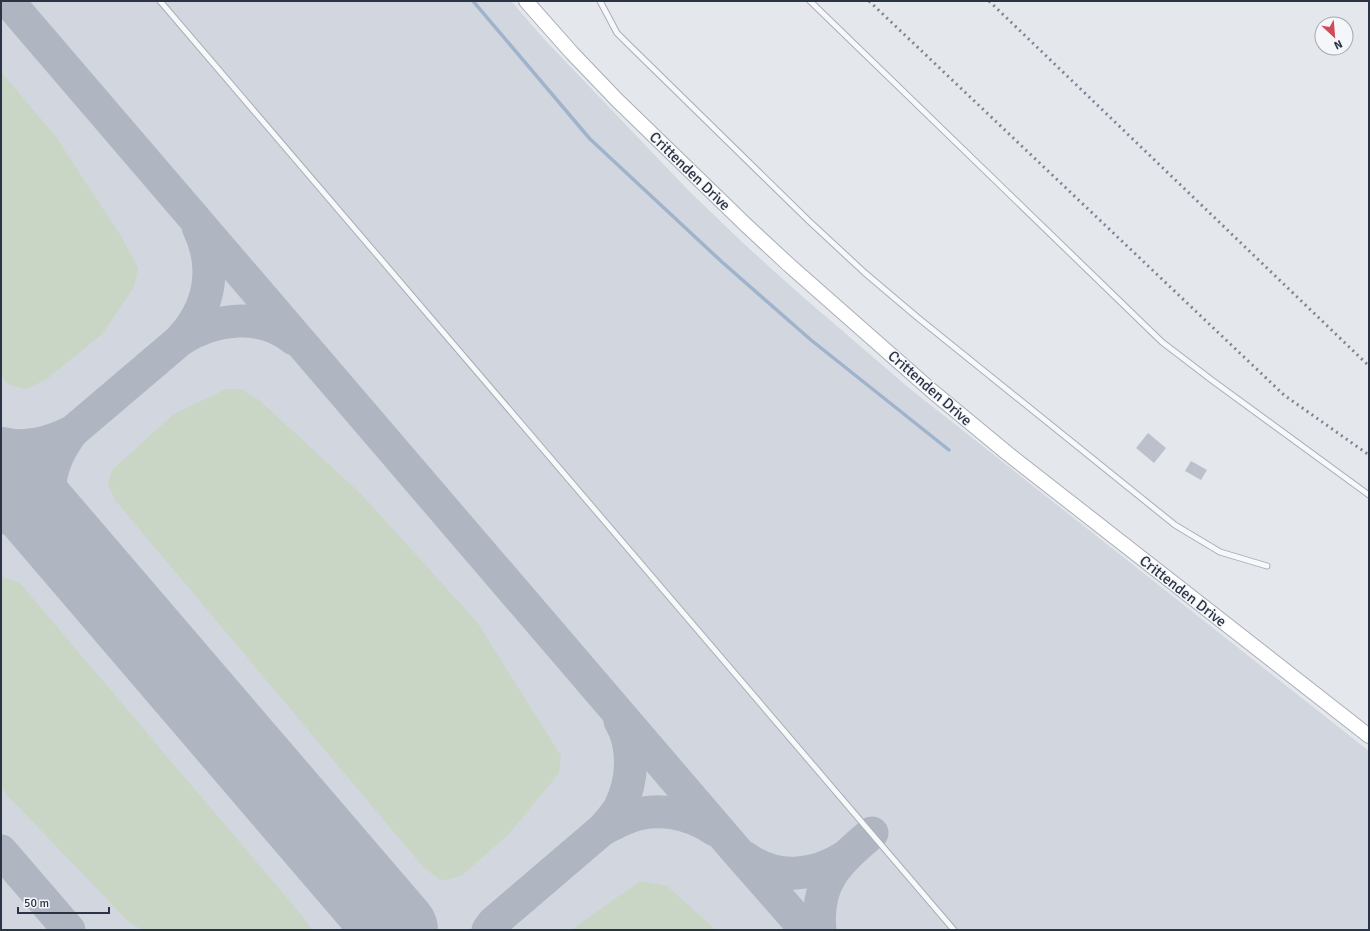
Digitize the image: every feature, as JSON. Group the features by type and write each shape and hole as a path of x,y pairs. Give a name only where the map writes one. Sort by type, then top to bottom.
{"street":[{"name":"Crittenden Drive","path":"526,1 572,53 617,100 747,226 789,266 914,375 1007,453 1369,736"}],"lane":[{"path":"160,1 954,930"},
{"path":"600,1 617,33 809,221 865,273 991,377 1175,525 1220,552 1266,566"},
{"path":"810,1 1162,342 1369,495"}],"shaded area":[{"path":"1,1 511,1 544,39 689,191 796,291 909,388 1369,751 1369,930 1,930"}],"green space":[{"path":"1,72 54,134 121,236 138,268 134,287 102,334 47,379 26,389 8,384 1,376"},
{"path":"226,389 241,389 259,400 361,494 477,622 561,756 559,773 509,834 462,875 442,881 424,868 115,500 108,484 112,470 174,414"},
{"path":"1,577 19,582 304,918 312,930 142,930 128,921 7,795 1,787"},
{"path":"640,881 667,886 716,930 571,930"}],"building":[{"path":"1148,433 1166,448 1154,463 1136,448"},
{"path":"1191,461 1207,470 1201,480 1185,471"}],"waterway":[{"path":"473,1 590,139 722,262 811,340 949,450"}],"taxiway":[{"path":"8,1 806,930"},
{"path":"1,444 20,446 38,444 72,432 179,341 190,329 204,302 208,287 208,258 198,227"},
{"path":"180,340 208,327 237,321 267,325 281,330 294,339"},
{"path":"1,518 20,519 38,525 69,547 58,526 52,510 50,485 51,475 57,457 72,432"},
{"path":"620,721 628,741 630,752 630,775 628,786 620,807 603,829 626,818 651,812 662,812 674,813 695,819 715,830"},
{"path":"289,808 366,899 372,912 376,930"},
{"path":"488,930 493,923 603,829"},
{"path":"820,930 819,913 821,899 831,874 839,864 872,833"},
{"path":"1,851 69,930"},
{"path":"746,858 770,870 783,873 796,873 822,868 846,856"},
{"path":"375,904 402,926 411,930"}],"runway":[{"path":"1,468 397,930"}],"railway":[{"path":"869,1 1284,395 1369,455"},
{"path":"989,1 1369,366"}]}
